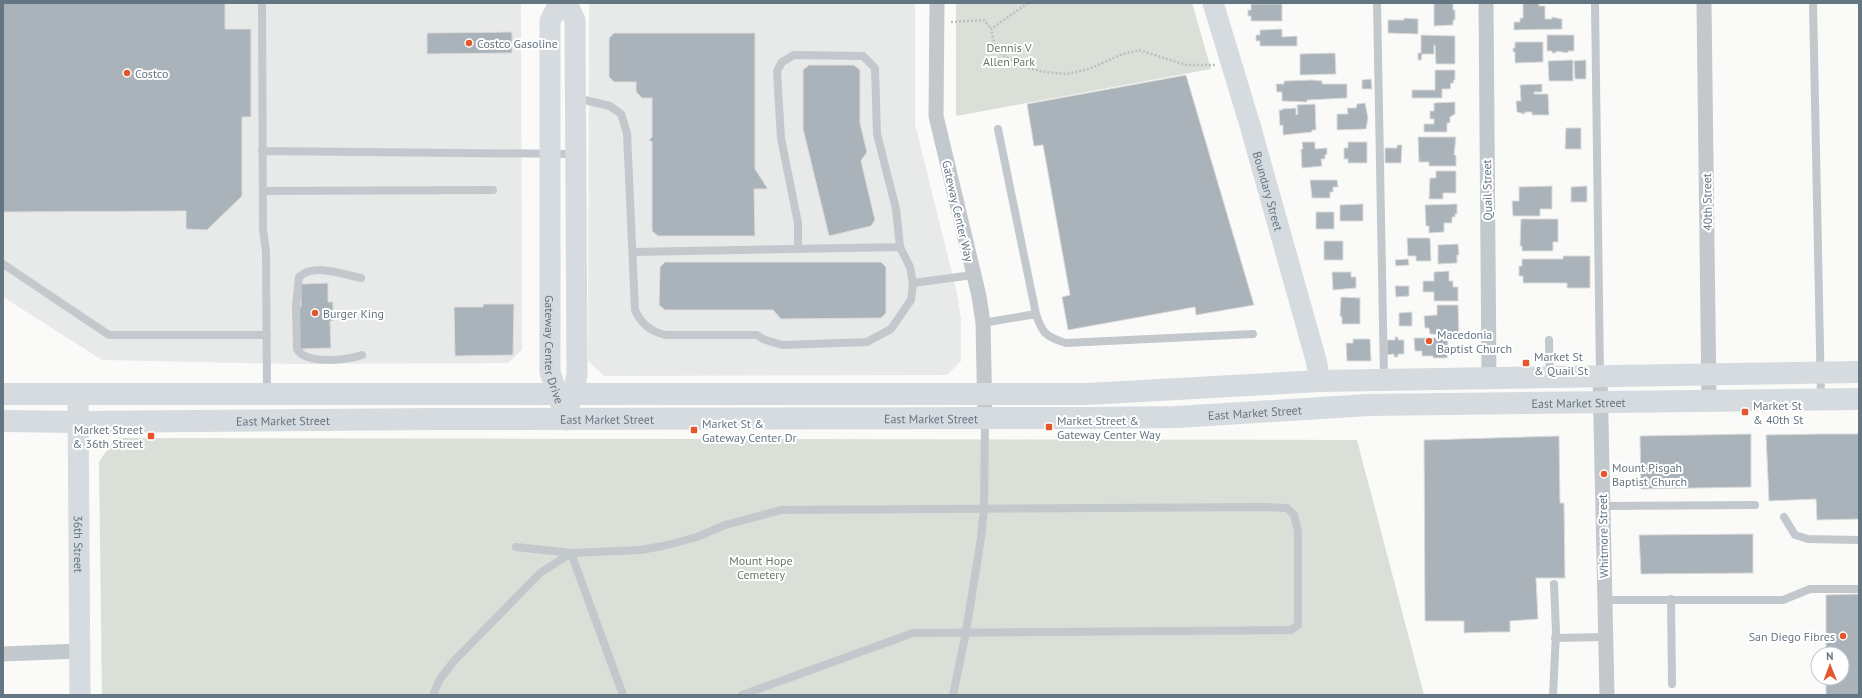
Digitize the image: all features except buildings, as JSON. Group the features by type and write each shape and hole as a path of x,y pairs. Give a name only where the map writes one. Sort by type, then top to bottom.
{"main road":[{"name":"East Market Street","path":"3,394 1095,394 1320,381 1859,372"},
{"path":"1122,418 1160,407 1295,397 1306,393 1320,381"},
{"name":"East Market Street","path":"3,421 1122,418 1177,417 1368,405 1859,399"}],"street":[{"name":"Gateway Center Drive","path":"559,3 550,21 550,375 564,394 566,420"},
{"name":"Gateway Center Drive","path":"564,394 577,375 575,20 567,3"},
{"name":"Gateway Center Way","path":"937,3 936,116 983,323 985,418"},
{"name":"Boundary Street","path":"1213,3 1257,148 1314,353 1320,381"},
{"name":"Quail Street","path":"1486,3 1489,378"},
{"name":"40th Street","path":"1704,3 1709,401"},
{"name":"Whitmore Street","path":"1600,376 1607,695"},
{"name":"36th Street","path":"78,394 80,695"},
{"path":"3,654 79,652"}],"lane":[{"path":"262,3 262,151 263,229 266,252 267,394"},
{"path":"1377,3 1384,380"},
{"path":"1595,3 1600,376"},
{"path":"1813,3 1821,399"},
{"path":"575,98 610,106 621,114 627,134 635,310 639,319 655,333 666,335 757,335 763,339 782,345 867,342 890,329 911,300 913,283 910,267 900,246 896,209 877,134 875,68 871,62 863,56 794,55 782,62 777,71 781,138 798,223 798,249"},
{"path":"998,129 1036,314 1041,330 1053,339 1066,343 1254,334"},
{"path":"262,151 575,154"},
{"path":"263,191 493,190"},
{"path":"632,252 900,246"},
{"path":"3,264 109,335 267,335"},
{"path":"361,278 323,270 311,270 304,272 299,277 296,307 296,349 299,354 314,359 351,359 362,355"},
{"path":"913,283 973,275"},
{"path":"983,323 1036,314"},
{"path":"1549,340 1550,377"},
{"path":"952,695 966,632 984,508 985,418"},
{"path":"1603,506 1755,505"},
{"path":"516,546 571,553 640,550 663,546 755,516 782,510 1287,508 1294,515 1298,531 1298,625 1291,630 913,633 742,695"},
{"path":"1784,517 1795,535 1808,539 1859,540"},
{"path":"433,695 440,679 465,650 540,573 571,553"},
{"path":"571,553 622,695"},
{"path":"1553,695 1555,638 1554,584"},
{"path":"1605,600 1783,600 1810,590 1859,589"},
{"path":"1671,600 1672,684"},
{"path":"1555,638 1606,637"}],"path":[{"path":"991,29 1028,3"},
{"path":"937,22 984,20 991,29 996,50 1019,66 1045,72 1067,74 1089,69 1120,55 1139,50 1186,65 1208,66 1231,63"}],"shaded area":[{"path":"3,3 521,3 522,350 508,363 295,364 102,360 3,297"},
{"path":"589,3 915,3 915,124 957,293 961,319 961,361 947,375 604,376 588,361"}],"green space":[{"name":"Dennis V Allen Park","path":"956,3 1192,3 1211,69 956,116"},
{"name":"Mount Hope Cemetery","path":"115,438 1357,440 1424,695 102,695 99,462"}],"place":[{"name":"Costco Gasoline","path":"469,43"},
{"name":"Costco","path":"127,73"},
{"name":"Burger King","path":"315,313"},
{"name":"Macedonia Baptist Church","path":"1429,341"},
{"name":"Market St & Quail St","path":"1526,363"},
{"name":"Market St & 40th St","path":"1745,412"},
{"name":"Market Street & Gateway Center Way","path":"1049,427"},
{"name":"Market St & Gateway Center Dr","path":"694,430"},
{"name":"Market Street & 36th Street","path":"151,436"},
{"name":"Mount Pisgah Baptist Church","path":"1604,474"},
{"name":"San Diego Fibres","path":"1843,636"}]}
